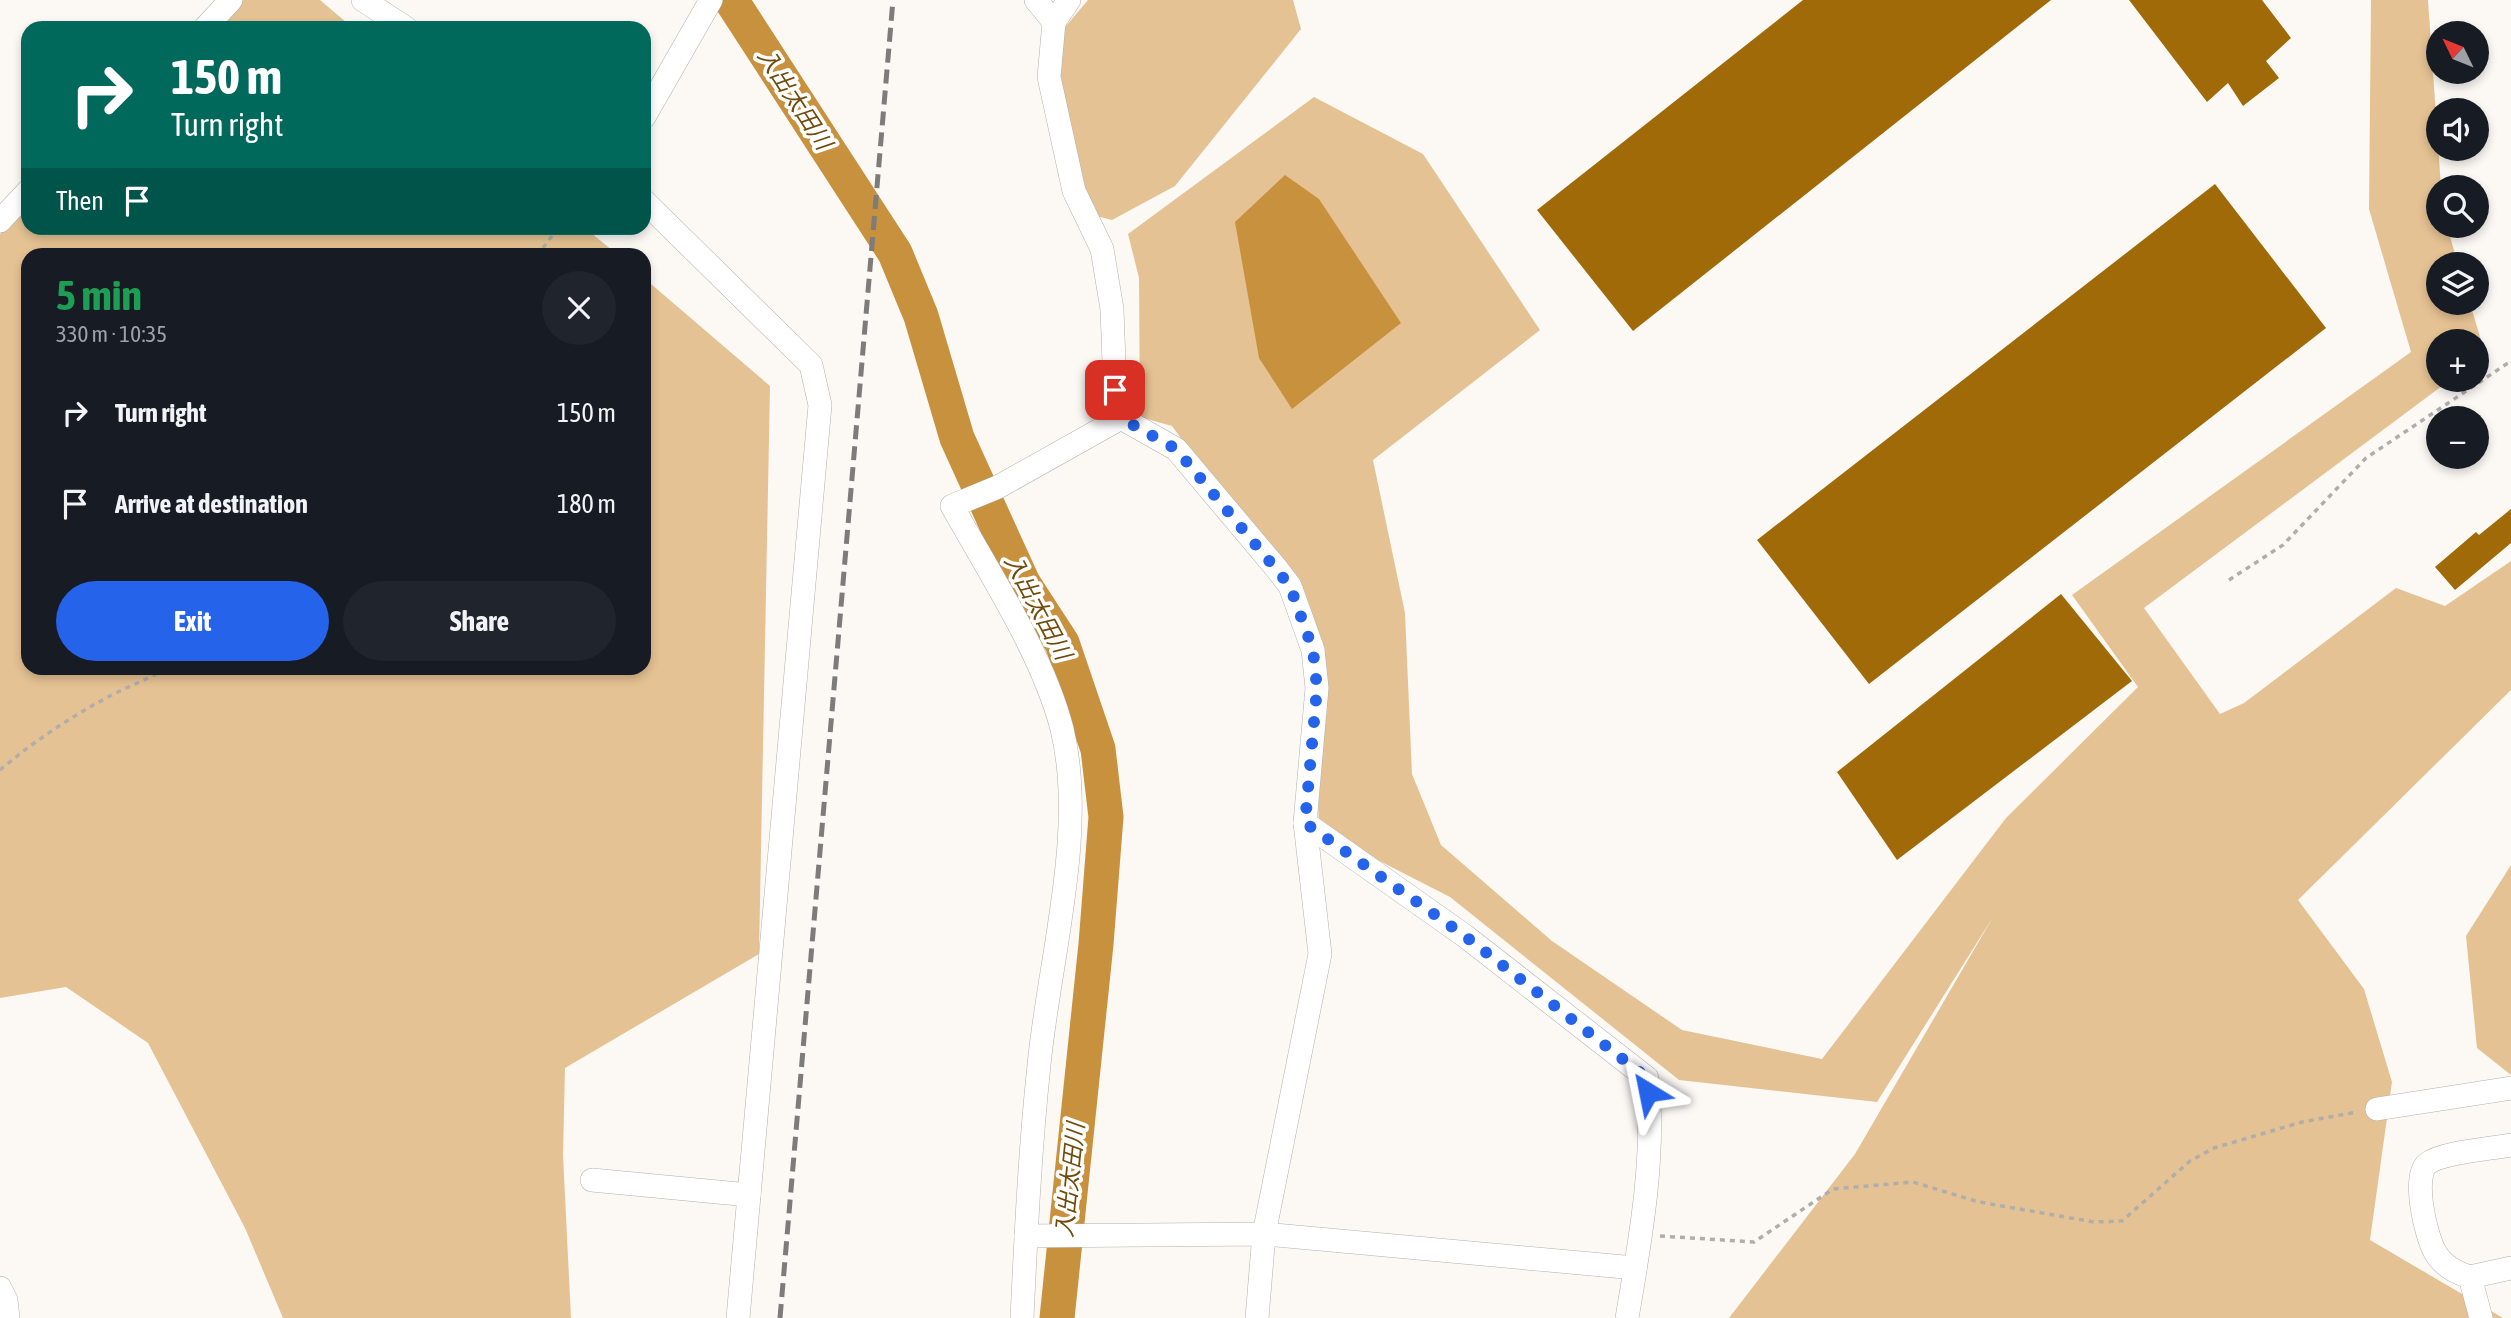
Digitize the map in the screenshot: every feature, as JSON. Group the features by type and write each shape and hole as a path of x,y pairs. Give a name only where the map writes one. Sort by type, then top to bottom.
{"street":[{"path":"212,21 231,0"},
{"path":"363,0 395,21"},
{"path":"651,105 711,0"},
{"path":"1036,0 1054,22"},
{"path":"1069,0 1054,22 1049,77 1074,191 1102,249 1112,309 1115,390 1121,418 1176,449 1290,586 1313,650 1317,688 1305,823 1320,954 1264,1234 1257,1318"},
{"path":"0,221 21,198"},
{"path":"651,208 811,365 820,405 738,1318"},
{"path":"1022,1318 1039,1063 1062,909 1071,785 1061,728 1027,640 953,506 998,487 1121,418"},
{"path":"1305,823 1465,936 1647,1078 1650,1106 1641,1235 1627,1318"},
{"path":"2377,1109 2511,1088"},
{"path":"2511,1145 2436,1158 2425,1165 2419,1176 2418,1188 2434,1251 2448,1267 2470,1277 2511,1268"},
{"path":"592,1180 748,1195"},
{"path":"1026,1236 1264,1234 1636,1268"},
{"path":"2470,1277 2481,1318"},
{"path":"0,1288 6,1300 8,1318"}],"path":[{"path":"2229,580 2283,545 2366,458 2511,362"},
{"path":"0,770 36,740 108,697 156,675"},
{"path":"1641,1235 1754,1242 1833,1189 1913,1182 1979,1202 2094,1222 2122,1221 2190,1161 2214,1148 2302,1122 2377,1109"}],"shaded area":[{"path":"240,0 320,0 345,21 216,21"},
{"path":"1088,0 1293,0 1301,29 1175,186 1112,220 1085,213 1053,134 1055,39"},
{"path":"2371,0 2428,0 2426,84 2434,84 2435,98 2426,98 2426,161 2439,161 2440,175 2426,175 2426,238 2450,238 2455,252 2426,252 2426,315 2474,315 2478,329 2426,329 2426,392 2434,392 2144,608 2220,714 2244,703 2396,588 2445,606 2511,561 2511,690 2298,900 2364,989 2392,1082 2370,1240 2503,1318 1729,1318 1855,1154 1993,917 1877,1102 1679,1080 1450,897 1319,830 1313,650 1277,569 1172,426 1140,417 1139,278 1128,234 1314,97 1423,154 1540,330 1373,460 1405,613 1412,774 1441,845 1552,941 1682,1030 1822,1059 2006,818 2138,687 2072,595 2411,352 2369,209"},
{"path":"1285,175 1319,199 1401,323 1292,409 1259,358 1235,222"},
{"path":"21,212 21,235 594,235 609,248 21,248 21,675 651,675 651,284 770,386 759,954 565,1068 563,1155 571,1318 283,1318 245,1228 148,1043 66,987 0,998 0,234"},
{"path":"2511,865 2511,1075 2477,1048 2466,936"}],"building":[{"path":"1803,0 2051,0 1633,331 1537,210"},
{"path":"2129,0 2262,0 2291,38 2266,61 2279,78 2243,106 2228,83 2207,102"},
{"path":"2215,184 2326,328 1869,684 1757,540"},
{"path":"2511,509 2511,543 2455,590 2435,567 2476,532 2479,535"},
{"path":"2061,594 2132,681 1897,860 1837,772"}],"waterway":[{"name":"入出太田川","path":"731,0 895,253 921,316 957,438 1023,583 1062,643 1098,749 1106,817 1096,944 1057,1318"}],"railway":[{"path":"780,1318 893,0"}],"route":[{"path":"1115,390 1121,418 1176,449 1290,586 1313,650 1317,688 1305,823 1319,830 1465,936 1647,1078 1648,1092"}]}
